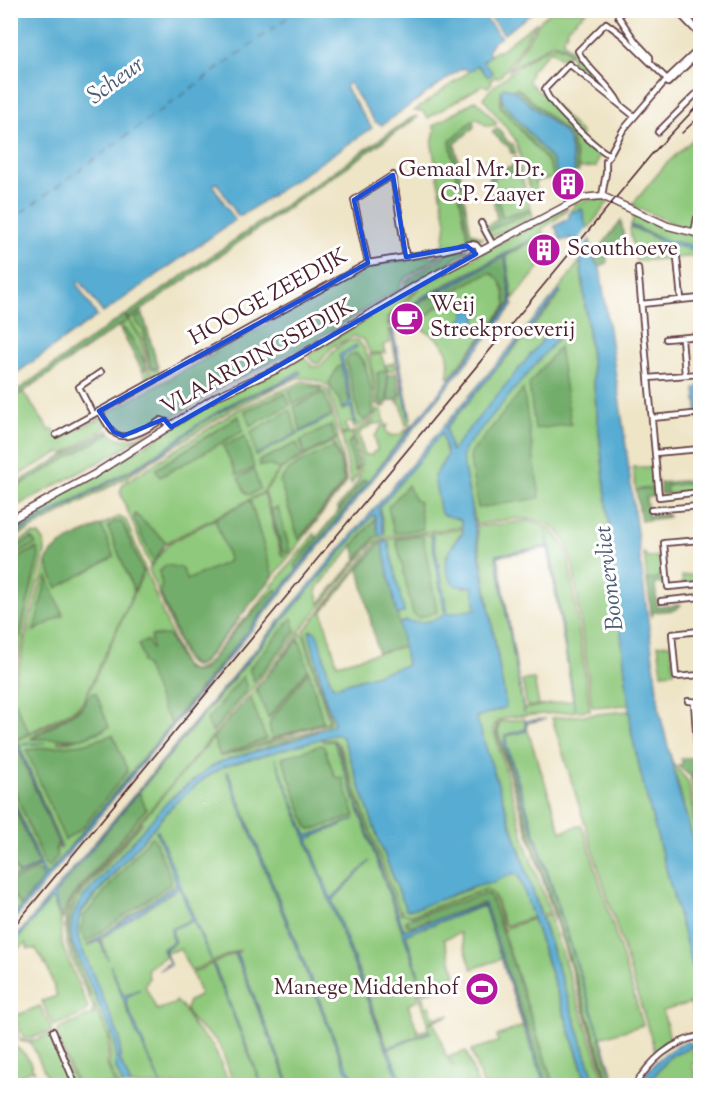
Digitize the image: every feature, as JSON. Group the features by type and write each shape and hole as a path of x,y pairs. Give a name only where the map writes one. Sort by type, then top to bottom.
{"street":[{"path":"624,10 618,16 636,42 650,57 650,62"},
{"path":"676,10 699,33"},
{"path":"683,10 699,33"},
{"path":"619,103 578,51 606,23 622,35 668,80"},
{"path":"700,48 668,80 637,117 632,118 608,154 602,196 668,226 697,233 700,216"},
{"path":"668,80 697,55 700,58"},
{"path":"608,154 589,140 556,106 546,94 545,88 569,64 619,103 632,118"},
{"path":"658,132 700,90"},
{"path":"368,263 354,200 393,175 406,257"},
{"name":"VLAARDINGSEDIJK","path":"10,520 93,475 217,396 278,369 420,283 575,201 589,196 602,196"},
{"path":"481,223 492,245"},
{"name":"HOOGE ZEEDIJK","path":"56,435 368,263 467,246 479,253"},
{"path":"677,258 681,299"},
{"path":"638,268 659,497 700,492"},
{"path":"641,304 700,298"},
{"path":"666,339 700,336"},
{"path":"682,338 685,375"},
{"path":"93,414 79,387 101,372"},
{"path":"648,378 700,374"},
{"path":"99,411 114,432 123,436 136,433 157,423 168,428"},
{"path":"652,418 693,414"},
{"path":"655,453 700,449"},
{"path":"651,510 700,506"},
{"path":"700,540 664,543 668,587 700,584"},
{"path":"661,601 700,597"},
{"path":"700,631 672,634 676,677 700,675"},
{"path":"700,702 691,702 698,745 700,744"},
{"path":"53,1031 76,1086"},
{"path":"634,1086 646,1069 663,1052 683,1041 700,1036"}],"highlighted area":[{"path":"393,175 406,257 467,246 476,254 171,427 164,419 123,436 114,432 99,411 368,263 354,200"}],"green space":[{"path":"552,11 587,11 567,28 563,39 564,43 578,55 572,56 566,47 552,43 508,71 541,20"},
{"path":"537,22 504,72 498,78 496,76 490,81 492,83 488,87 483,85 428,118 422,111 414,111 478,65 488,77 483,61"},
{"path":"556,45 564,48 570,55 560,58 553,51 549,51 530,72 528,81 543,93 582,134 579,143 582,141 599,155 596,167 579,168 571,136 519,89 513,90 505,87 501,91 500,106 548,162 554,177 535,182 538,194 532,196 515,139 483,98 517,68 540,52"},
{"path":"572,57 579,57 613,95 571,62"},
{"path":"517,88 571,136 579,171 575,172 570,143 562,131 513,90"},
{"path":"476,100 496,122 496,125 486,126 477,118 450,141 457,182 462,184 463,192 459,193 466,230 476,237 477,235 483,238 443,247 446,222 432,145 435,129 433,126"},
{"path":"502,100 553,161 558,176 554,177 548,162 500,106"},
{"path":"417,116 129,319 126,315 411,118"},
{"path":"473,120 474,127 455,144 462,184 457,182 450,141"},
{"path":"498,128 508,142 513,144 516,154 511,153 509,147 492,132"},
{"path":"700,133 700,212 694,214 691,229 681,227 632,205 666,164"},
{"path":"515,158 520,170 494,176 494,182 490,183 486,160 490,159 493,171 513,166"},
{"path":"520,170 530,208 503,218 496,191 492,192 490,183 494,182 493,176"},
{"path":"496,191 502,217 530,208 532,211 487,231 485,227 497,219 492,192"},
{"path":"463,192 470,229 477,235 473,239 468,238 459,193"},
{"path":"599,198 609,201 587,230 582,209 569,213 576,203"},
{"path":"568,207 563,214 542,229 543,234 443,286 389,321 390,316 428,282"},
{"path":"532,211 533,217 491,237 487,231"},
{"path":"635,213 667,229 700,237 700,247 665,240 631,225"},
{"path":"621,220 627,255 618,255 616,248 611,245 607,250 607,263 599,267 594,256"},
{"path":"631,227 663,243 700,250 700,256 636,261"},
{"path":"533,241 539,268 513,299 506,256"},
{"path":"469,249 404,287 405,282 444,256 444,253"},
{"path":"442,254 404,279 400,285 401,288 309,344 220,387 168,420 161,418 125,434 114,429 105,415 109,408 111,411 216,353 214,350 226,344 228,346 280,317 279,314 288,310 289,313 322,295 321,292 324,290 325,293 332,289 331,286 346,277 348,280 356,276 354,273 372,266 372,269 375,269 375,265"},
{"path":"503,256 511,302 455,372 506,306 501,282 490,273 477,278 447,295 445,304 435,308 420,323 410,308"},
{"path":"580,261 629,705 592,707 573,566 568,547 560,534 549,525 537,520 509,520 476,525 462,459 465,448 448,454 434,477 461,520 462,527 387,537 374,542 176,780 82,887 68,905 65,919 62,918 66,907 73,896 146,809 139,792 374,511 375,519 316,590 320,603 375,537 383,535 385,532 379,506 557,299 559,289","holes":["243,677 247,689 212,732"]},
{"path":"490,273 501,282 506,306 449,378 447,377 449,367 447,351 432,335 417,326 435,308 445,304 447,295"},
{"path":"420,287 387,317 390,343 383,345 385,353 370,353 364,340 354,336 333,346 319,363 314,363 309,357 310,354"},
{"path":"142,311 143,314 136,318 137,324 144,331 150,366 155,369 158,367 159,373 152,377 142,338 129,320"},
{"path":"143,314 158,367 155,369 150,366 144,331 135,320"},
{"path":"124,315 128,320 11,400 11,395"},
{"path":"128,320 140,339 150,378 147,380 142,370 146,369 143,358 138,354 128,333 123,328 121,331 119,327"},
{"path":"123,328 137,347 146,369 142,370 121,331"},
{"path":"392,328 410,421 410,424 406,425 401,404 399,404 402,390 390,330"},
{"path":"356,340 361,344 369,362 376,413 371,419 354,428 351,421 345,424 348,432 341,435 329,387 314,380 297,378 237,406 127,477 11,540 11,522 115,464 222,398 302,358 313,367 320,366 339,346","holes":["356,345 342,357 353,406 343,410 329,383 338,367 342,366 339,355","362,358 365,363 373,414 359,415 346,360"]},
{"path":"559,347 571,424 535,429 529,384"},
{"path":"355,353 364,364 371,390 373,414 364,420 359,415 346,360"},
{"path":"381,354 385,367 394,363 395,370 388,371 387,368 377,373 381,407 378,404 370,355"},
{"path":"342,366 350,403 353,406 342,410 339,399 329,383 338,367"},
{"path":"387,370 387,403 382,407 377,373"},
{"path":"396,373 400,393 397,402 396,399 388,402 388,375"},
{"path":"303,381 323,387 328,391 338,437 335,439 331,425 300,442 305,455 302,456 297,443 260,466 268,465 280,469 262,493 166,543 135,515 134,519 154,562 150,566 120,492 123,484 239,409","holes":["285,393 290,405 250,426 245,411","238,416 243,431 160,477 156,469"]},
{"path":"303,385 320,388 321,391 293,404 289,391"},
{"path":"523,389 540,498 478,508 471,453"},
{"path":"23,392 50,431 53,429 57,437 60,435 62,438 95,420 96,422 98,420 95,416 106,425 105,429 64,454 60,452 11,479 11,400"},
{"path":"324,392 331,416 301,432 294,407"},
{"path":"285,393 290,405 250,426 245,411"},
{"path":"290,410 297,434 256,456 251,432"},
{"path":"378,410 382,410 385,423 373,424 359,433 364,455 373,455 373,452 377,451 375,436 382,426 388,425 387,434 390,436 399,435 413,424 367,482 363,480 339,510 337,508 354,488 360,476 360,460 354,432 375,419"},
{"path":"239,416 243,431 160,477 156,469"},
{"path":"331,425 335,439 305,455 301,440"},
{"path":"157,426 116,453 11,509 11,490 111,433 116,437 128,439"},
{"path":"109,430 111,433 11,490 11,486"},
{"path":"352,432 353,439 348,442 357,470 359,466 358,474 351,484 342,436"},
{"path":"245,436 254,468 237,475 223,446"},
{"path":"338,438 347,482 318,519 345,482 341,461 334,443"},
{"path":"353,439 359,466 355,471 348,444"},
{"path":"332,442 334,447 296,466 283,476 280,482 299,540 318,520 273,577 250,500 264,493 281,554 286,556 282,554 265,491 281,469","holes":["278,508 289,553 282,550 271,509"]},
{"path":"296,443 302,456 280,469 268,465 260,466 259,461"},
{"path":"334,447 344,482 299,539 280,482 283,476 296,466"},
{"path":"633,467 654,467 652,477 655,477 656,487 636,490"},
{"path":"254,470 260,489 250,495 246,493 238,478"},
{"path":"364,479 367,482 297,569 294,566"},
{"path":"700,479 700,482 666,486 667,494 661,494 660,483"},
{"path":"700,482 700,490 667,494 666,486"},
{"path":"408,485 414,499 419,502 423,529 394,533 388,507"},
{"path":"656,487 657,495 646,498 648,516 668,515 669,517 641,521 636,490"},
{"path":"250,500 273,577 201,664 192,665 186,657 160,592 162,584 159,572 166,565 182,568 187,580 228,562 229,558 215,519"},
{"path":"278,508 290,551 286,553 282,550 271,509"},
{"path":"135,514 166,542 154,562 134,519"},
{"path":"119,517 126,520 145,569 143,572 124,525 108,527 134,591 84,700 75,709 29,733 15,702 11,704 11,697 46,562 57,588 102,527 99,526","holes":["47,578 63,615 35,630"]},
{"path":"215,519 229,558 228,562 187,580 160,578 162,584 160,592 190,664 201,664 240,618 203,663 198,666 194,666 189,664 185,660 149,569 168,544"},
{"path":"375,519 379,536 375,537 357,559 353,546"},
{"path":"528,521 542,524 553,532 568,554 590,710 510,717 497,721 493,728 528,851 550,912 541,915 476,717 506,707 476,527","holes":["550,546 573,700 524,709 524,713 496,555"]},
{"path":"115,522 122,522 143,572 134,591 108,527"},
{"path":"99,526 102,527 114,557 57,588 46,562 50,555 61,545"},
{"path":"462,529 463,533 459,535 446,556 461,587 473,587 476,609 417,624 406,621 399,624 397,615 404,612 386,541 379,544 322,612 337,664 404,646 407,666 334,687 330,681 324,656 312,630 309,631 325,698 334,721 331,726 321,730 320,727 329,723 330,719 304,631 378,541"},
{"path":"315,533 317,537 294,566 297,569 278,594 276,591 236,630 203,670 194,673 185,669 170,636 154,635 150,640 152,650 139,645 163,710 172,723 45,877 11,794 10,782 47,867 56,853 58,843 60,849 62,847 19,745 23,744 17,744 19,751 11,753 11,744 75,711 83,704 144,572 146,571 183,664 192,670 204,667 248,616","holes":["92,693 104,730 82,738 32,739 80,709","82,738 59,743 58,741","83,744 127,769 83,827 65,840 27,751"]},
{"path":"32,534 39,535 44,541 45,552 11,689 11,642 20,637 39,555 36,548 11,562 11,558 35,544 32,538 11,550 11,546"},
{"path":"423,536 437,612 418,618 413,614 396,539"},
{"path":"32,538 36,544 11,558 11,550"},
{"path":"382,543 404,646 378,653 359,569"},
{"path":"37,548 39,555 20,637 11,642 11,562"},
{"path":"644,553 648,558 659,556 660,562 663,562 664,576 647,580"},
{"path":"700,574 700,582 683,584 682,576"},
{"path":"664,576 665,583 655,584 657,607 681,605 675,610 653,612 652,617 647,580"},
{"path":"47,577 63,615 34,631"},
{"path":"276,589 278,594 172,723 163,710 145,664 142,662 140,643 147,641 152,650 151,636 168,635 185,669 198,672 203,670 236,630"},
{"path":"292,618 296,631 254,681 249,669"},
{"path":"301,633 304,636 328,722 221,757 318,729 318,731 217,763 208,769 173,796 82,899 75,911 72,920 72,943 115,1041 116,1068 123,1085 117,1085 109,1066 111,1041 94,1003 96,1010 92,1013 93,1007 70,956 66,942 66,915 76,896 213,738 220,756 266,739 250,697 240,708","holes":["298,640 308,669 269,718 286,655","309,672 323,722 272,739 271,720","77,899 71,912 69,937 91,997 69,943 67,924 69,915"]},
{"path":"299,639 308,669 268,718 256,688"},
{"path":"671,644 674,672 662,673 658,645"},
{"path":"309,671 323,722 272,739 269,725 271,720"},
{"path":"243,676 247,689 212,732 207,720"},
{"path":"534,679 539,705 527,707 522,680"},
{"path":"92,693 96,693 109,727 82,738 32,739 80,709"},
{"path":"250,696 266,739 220,756 213,738"},
{"path":"15,702 29,733 11,743 11,704"},
{"path":"629,711 644,787 700,995 700,1027 690,1003 663,1011 671,1043 656,1054 552,718"},
{"path":"524,719 561,832 581,825 586,837 643,1025 599,1038 614,1085 610,1085 498,732 499,725 496,731 499,722"},
{"path":"499,724 498,732 610,1085 608,1085 496,733"},
{"path":"336,734 342,736 394,880 410,910 482,883 493,883 517,873 534,917 505,926 494,895 486,889 411,915 404,914 399,908 339,745 334,740 323,740 322,738"},
{"path":"113,735 127,772 83,827 65,840 26,750 83,744"},
{"path":"320,738 324,742 333,741 337,744 401,913 412,916 486,890 493,895 504,931 506,928 533,919 587,1085 554,1085 488,894 406,920 407,925 428,920 430,922 404,930 334,742 422,986 406,934 484,906 501,959 472,969 460,933 444,939 456,975 424,986 417,993 418,1000 408,1005 418,1032 429,1029 427,1024 434,1022 446,1055 454,1067 448,1057 466,1051 478,1085 405,1086 403,1083 388,1049 431,1032 388,1048 332,901 357,874 330,901 384,1044 401,1082 392,1085 357,1085 354,1077 356,1085 290,1085 267,1032 289,1085 262,1085 213,964 261,1085 234,1085 219,1045 192,1020 186,1009 189,1001 199,996 200,993 192,973 240,951 191,971 180,949 166,953 166,949 175,941 171,933 173,942 163,949 166,956 147,969 149,978 145,986 157,1010 174,1004 176,1001 182,1006 194,1027 213,1046 230,1085 131,1085 120,1060 120,1041 78,939 80,914 173,805 198,783 223,767","holes":["324,747 335,777 355,816 311,830 308,828 282,758","227,771 289,927 288,927","177,883 180,887 101,938 107,957 99,940 88,947 87,945"]},
{"path":"321,745 324,747 335,777 342,778 355,816 311,830 308,828 282,758"},
{"path":"19,751 58,843 55,849 57,856 49,867 45,865 11,782 10,753"},
{"path":"669,751 673,764 688,781 700,866"},
{"path":"695,757 695,766 700,767 700,772 693,773 694,779 678,766 683,763 681,759"},
{"path":"694,773 700,773 700,842 697,838 691,778 694,779"},
{"path":"139,792 146,809 73,896 61,922 52,897"},
{"path":"10,796 39,865 19,874 11,860"},
{"path":"153,837 171,878 170,884 86,942 81,930 84,916"},
{"path":"10,860 19,875 39,867 44,878 15,914 11,892 16,900 39,872 28,873 13,881 11,887"},
{"path":"34,871 41,873 43,879 21,906 11,892 12,881"},
{"path":"485,894 490,896 554,1085 547,1085 483,903 430,922 428,920 412,926 407,925 406,920"},
{"path":"52,897 61,922 64,950 88,1008 84,1014 53,1026 42,1001 57,996 48,969 36,949 28,949 26,943 14,951 16,964 11,966 11,947"},
{"path":"551,914 552,924 606,1085 596,1085 542,917"},
{"path":"442,983 444,988 423,994 426,1007 430,1006 433,1018 449,1016 428,1022 419,994 421,990"},
{"path":"10,999 18,1015 40,1006 52,1030 32,1038 24,1038 15,1018 11,1015"},
{"path":"95,1013 98,1014 109,1038 107,1065 115,1085 78,1085 56,1035 59,1029"},
{"path":"523,1026 545,1085 483,1085 471,1050 498,1042 497,1036"},
{"path":"53,1034 76,1085 51,1085 31,1043 20,1041 19,1039 31,1041"},
{"path":"10,1039 26,1055 35,1072 31,1070 22,1075 20,1085 11,1085"},
{"path":"691,1047 696,1062 692,1064 696,1085 646,1086 671,1056"}],"water":[{"name":"Scheur","path":"11,10 479,11 501,37 491,44 488,51 490,56 483,61 493,73 488,77 478,65 469,72 467,69 461,69 382,125 375,122 349,83 346,84 346,89 372,128 241,216 238,216 217,183 214,184 235,220 103,313 81,282 78,282 78,286 97,316 11,377"},
{"path":"485,11 535,11 504,34"},
{"path":"505,87 513,90 568,137 575,172 558,176 553,161 503,102 501,91"},
{"path":"582,209 595,262 600,268 624,431 660,714 700,866 700,995 632,735 580,256 570,238 561,241 554,227 569,218 569,213"},
{"path":"631,225 665,240 700,247 700,251 663,243"},
{"path":"543,233 506,255 513,305 251,631 11,924 11,920 44,878 39,867 13,877 39,865 11,794 46,876 194,698 511,303 505,257 423,299 392,320 392,325 389,319 424,296"},
{"path":"558,291 561,292 446,428 451,451 550,331 557,339 465,448 462,456 506,704 505,708 476,717 596,1085 587,1085 586,1082 562,1085 586,1080 519,875 514,873 494,883 477,885 427,905 406,910 342,736 337,734 223,767 206,777 173,805 82,910 78,923 78,939 120,1038 120,1060 131,1085 123,1085 116,1068 115,1041 72,943 71,925 76,909 82,899 168,801 208,769 223,761 297,739 333,725 334,721 325,698 309,631 314,631 318,636 330,681 334,687 407,665 399,624 406,621 431,621 445,614 431,535 448,614 476,609 473,587 456,586 447,571 448,555 463,533 461,520 441,514 434,477 447,456 442,433 379,508 384,534 379,536 373,515 201,716 54,895 62,918 51,899 11,947 11,943 247,659"},
{"path":"473,308 477,312 476,320 467,330 461,330 458,327 464,317 464,312"},
{"path":"393,329 411,419 409,419 391,330"},
{"path":"356,345 357,347 342,357 356,423 354,423 351,407 341,409 350,403 339,355"},
{"path":"299,371 301,373 282,384 242,399 203,422 168,449 138,467 11,537 11,534 134,468 201,422 239,399 281,382"},
{"path":"700,385 700,422 695,389"},
{"path":"327,417 328,418 255,456"},
{"path":"546,528 575,709 548,548 498,556 524,713 496,555 548,547"},
{"path":"388,541 404,612 397,615 382,543"},
{"path":"546,719 527,723 527,731 506,736 507,746 616,1085 504,744 505,735 526,729 525,721"},
{"path":"334,742 404,930 485,904 525,1027 547,1085 545,1085 523,1026 484,906 406,934 422,986"},
{"path":"46,743 19,745 61,849 17,744"},
{"path":"275,758 307,836 355,819 308,839 331,899 370,861 332,901 387,1048 431,1031 388,1049 405,1085 399,1079 384,1044"},
{"path":"226,772 228,772 290,927 288,927"},
{"path":"156,831 158,831 212,961 191,921 172,929 175,942 165,950 170,965 159,970 169,963 163,949 173,942 171,929 192,919 179,887 100,939 108,960 99,940 87,946 177,884"},
{"path":"291,929 342,1057 352,1075 346,1071 289,930"},
{"path":"235,954 237,954 290,1085 289,1085"},
{"path":"212,964 215,967 262,1085"},
{"path":"110,965 124,996 140,989 127,998 126,1003 161,1085 135,1030"},
{"path":"700,1039 700,1067 694,1047 691,1047 671,1056 646,1085 637,1086 653,1065 671,1049 687,1042 693,1044 694,1040"}],"pier":[{"path":"589,227 592,236 576,255 572,247"}],"waterway":[{"path":"654,1074 659,1086"}],"ferry route":[{"path":"10,221 298,10"}],"tram line":[{"path":"10,931 651,155 700,103"},
{"path":"682,133 700,116"}],"place":[{"name":"Gemaal Mr. Dr. C.P. Zaayer","path":"568,184"},
{"name":"Scouthoeve","path":"544,250"},
{"name":"Weij Streekproeverij","path":"407,319"},
{"name":"Manege Middenhof","path":"482,989"}],"water label":[{"name":"Boonervliet","path":"610,578"}]}
